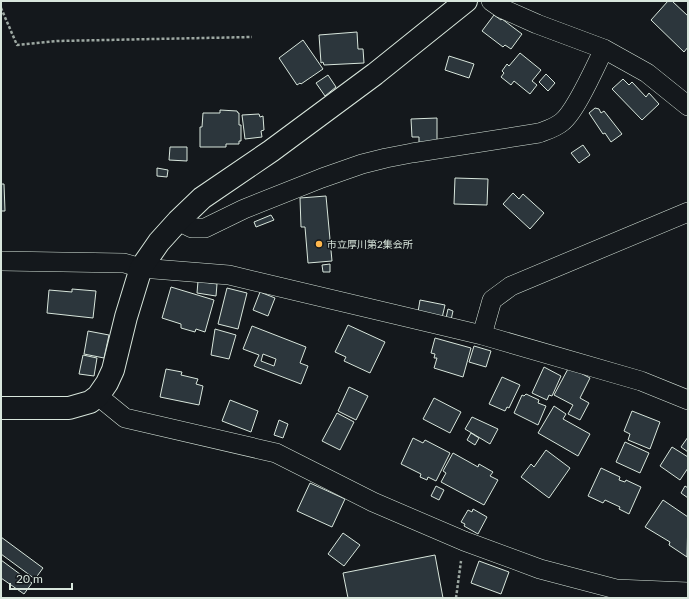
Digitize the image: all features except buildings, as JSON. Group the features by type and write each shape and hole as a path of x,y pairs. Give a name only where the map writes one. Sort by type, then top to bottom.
{"street":[{"path":"1,408 69,408 90,402 98,396 114,370 126,317 142,268 159,242 178,221 202,198 271,151 375,74 466,1"},
{"path":"491,1 501,8 537,24 604,49 646,73 688,106"},
{"path":"178,221 192,228 205,228 244,209 322,178 380,159 539,133 554,128 572,111 604,49"},
{"path":"482,335 492,300 511,286 688,212"},
{"path":"1,261 124,263 142,268 229,275 482,335 641,381 688,400"},
{"path":"98,396 125,418 276,453 373,502 464,541 540,569 616,589 688,592"}],"path":[{"path":"1,8 17,45 56,41 252,37"},
{"path":"456,598 464,541"}],"place":[{"name":"市立厚川第2集会所","path":"319,244"}]}
